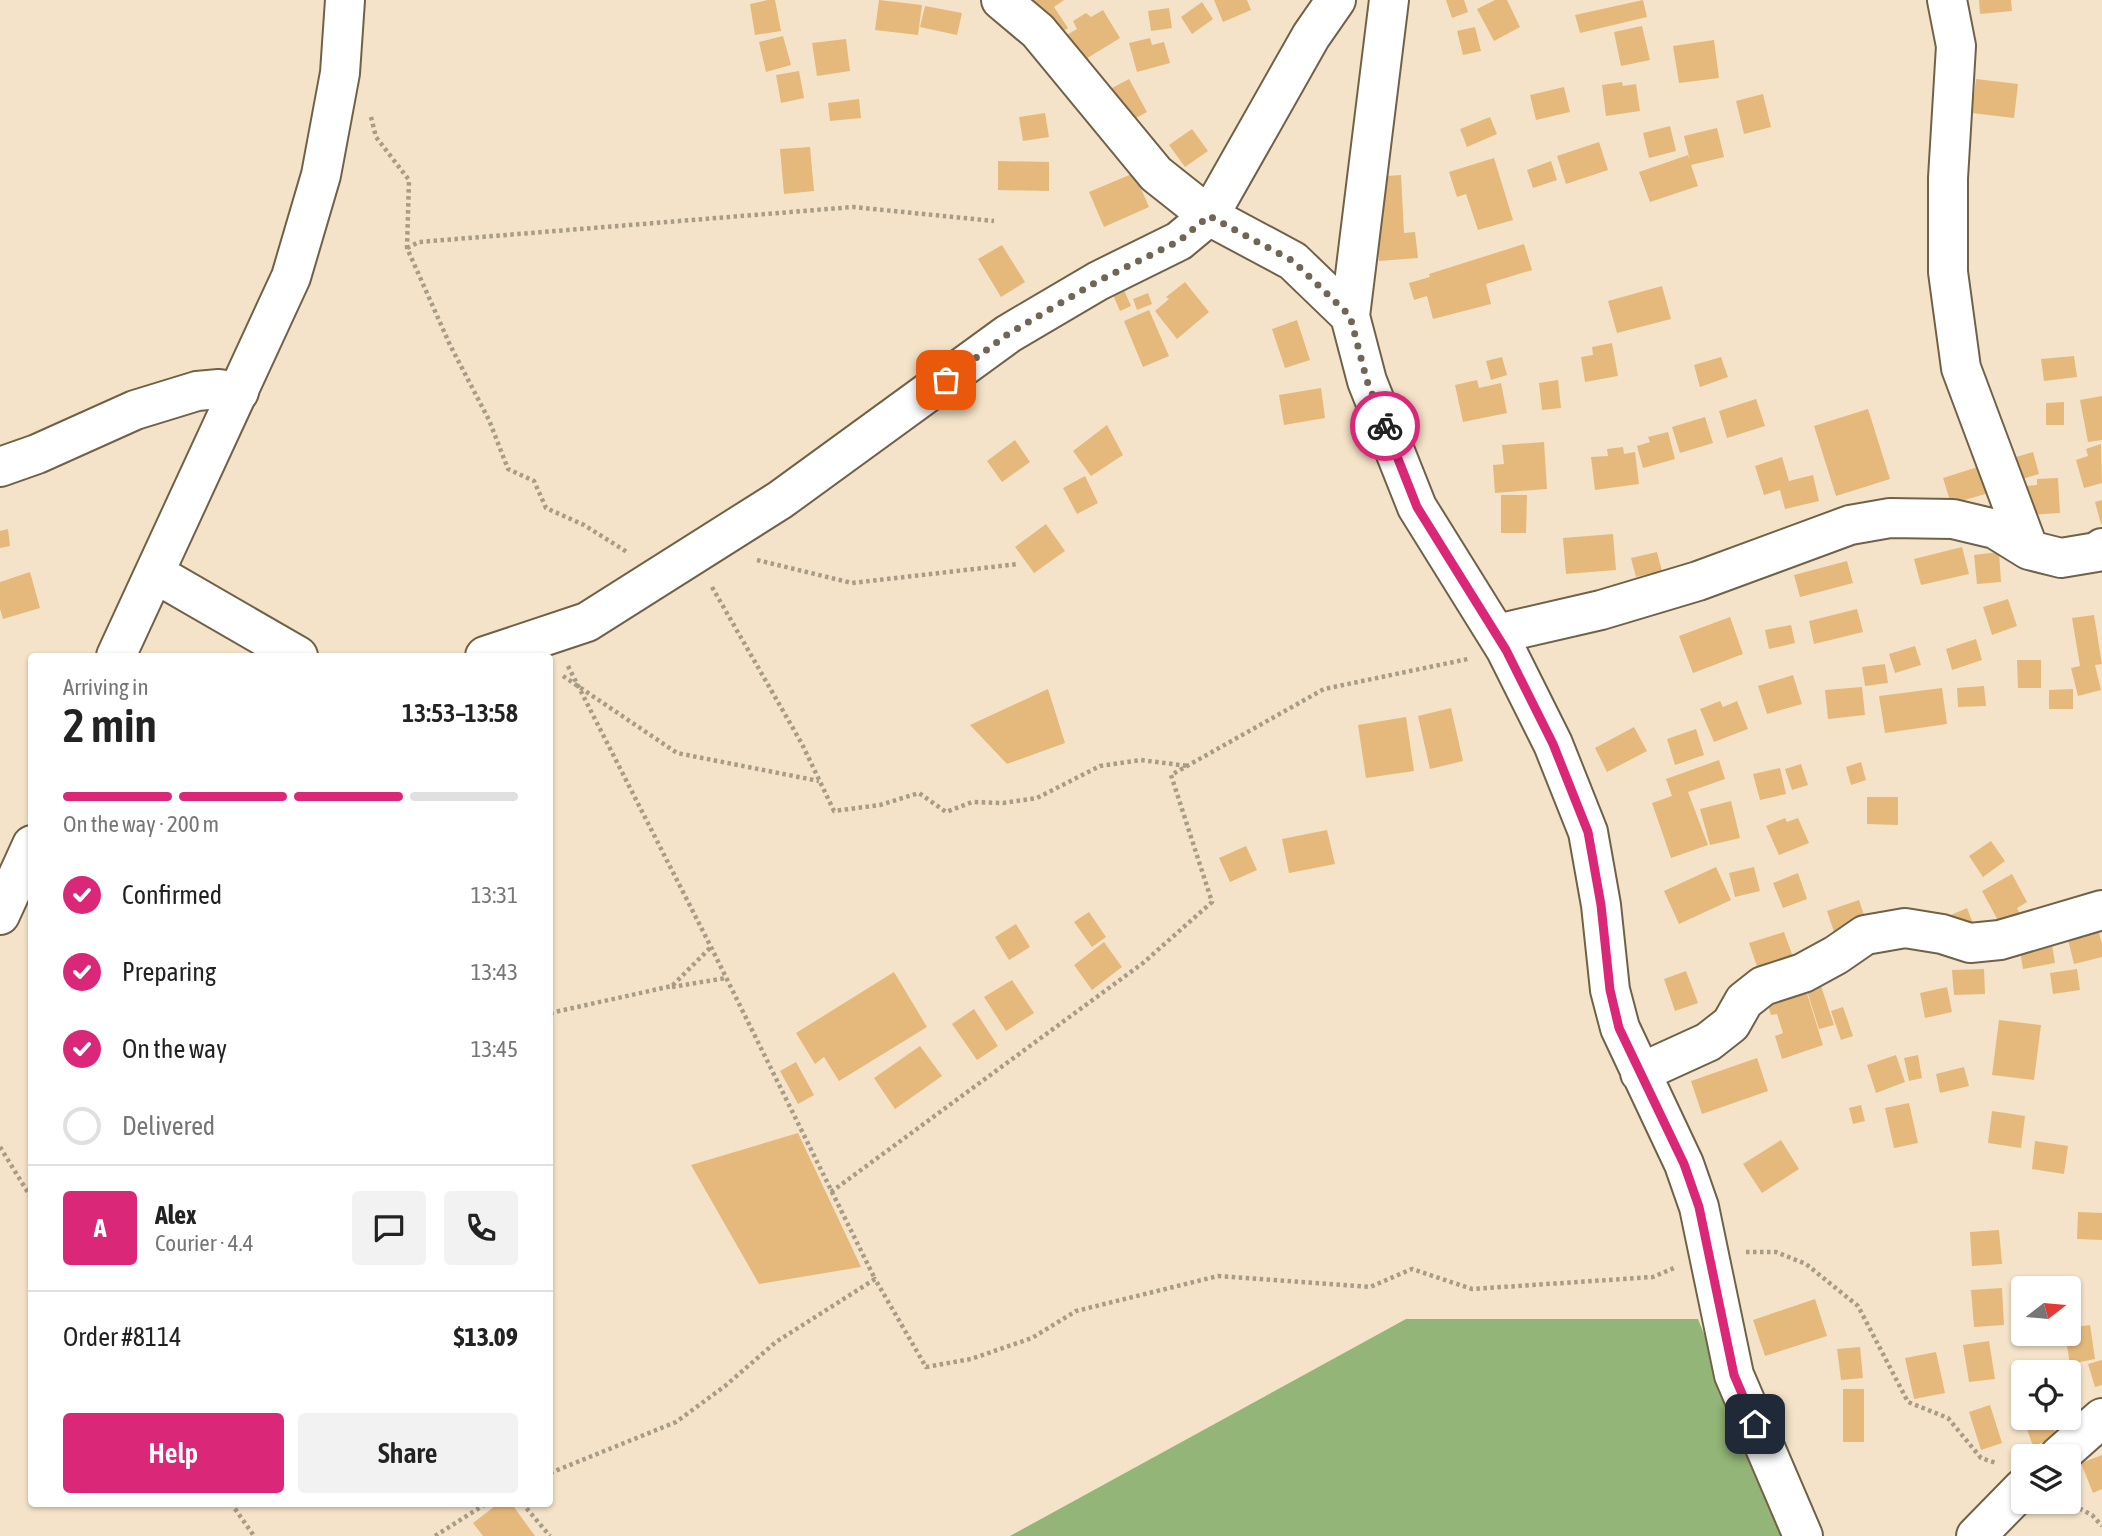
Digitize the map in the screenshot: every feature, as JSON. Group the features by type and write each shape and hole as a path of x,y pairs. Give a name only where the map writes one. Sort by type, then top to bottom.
{"street":[{"path":"117,653 156,575 291,276 321,175 340,73 345,0"},
{"path":"1001,0 1038,31 1156,174 1209,216 1293,261 1350,316"},
{"path":"494,653 587,622 779,500 1008,334 1098,281 1179,241 1209,216 1311,36 1336,0"},
{"path":"1389,0 1350,316 1367,381 1417,507 1502,642 1553,744 1588,832 1601,905 1610,990 1619,1028 1684,1164 1710,1251 1734,1375 1803,1536"},
{"path":"1947,0 1956,46 1948,178 1948,272 1961,368 2029,550"},
{"path":"0,467 37,454 135,410 197,391 219,389 239,392"},
{"path":"1502,642 1698,581 1850,525 1890,518 1953,519 1995,530 2029,550 2061,558 2100,558"},
{"path":"156,575 293,653"},
{"path":"0,915 28,854"},
{"path":"1640,1073 1708,1042 1731,1024 1744,1001 1763,986 1802,973 1836,955 1865,935 1905,928 1942,934 1970,943 1990,941 2102,910"},
{"path":"2073,1444 2102,1418"},
{"path":"1976,1536 2011,1480"}],"path":[{"path":"407,248 419,242 853,207 994,221"},
{"path":"749,558 852,583 1018,564"},
{"path":"552,634 875,1279 926,1367 971,1359 1032,1338 1076,1311 1218,1276 1370,1287 1412,1269 1472,1289 1653,1277 1710,1251 1776,1252 1806,1264 1858,1306 1908,1402 1948,1418 1981,1458 2011,1476"},
{"path":"831,1192 1143,963 1212,902 1171,775 1324,689 1502,642"},
{"path":"563,676 677,753 820,781"},
{"path":"553,1012 673,986 711,947"},
{"path":"667,987 726,978"},
{"path":"0,1147 28,1192"},
{"path":"553,1473 676,1422 725,1386 776,1342 875,1279"},
{"path":"234,1507 254,1536"},
{"path":"435,1536 481,1507"},
{"path":"525,1507 550,1536"},
{"path":"2081,1509 2092,1515 2102,1526"}],"green space":[{"path":"1406,1319 1698,1319 1785,1536 1010,1536"}],"building":[{"path":"775,0 781,31 755,35 750,4"},
{"path":"879,0 922,5 918,35 875,30"},
{"path":"1033,0 1064,0 1054,7 1068,28 1053,38 1029,3"},
{"path":"1214,0 1247,0 1251,10 1223,22"},
{"path":"1446,0 1464,0 1468,12 1452,18"},
{"path":"1495,0 1507,0 1520,27 1494,41 1477,9"},
{"path":"1643,0 1647,17 1580,33 1575,15"},
{"path":"1979,0 2011,0 2012,11 1980,14"},
{"path":"1202,2 1213,19 1192,34 1181,17"},
{"path":"925,6 962,13 957,35 920,27"},
{"path":"1169,8 1172,28 1151,31 1148,11"},
{"path":"1103,10 1120,38 1081,62 1065,36 1077,29 1073,21 1086,13 1091,17"},
{"path":"1642,26 1650,60 1621,66 1614,32"},
{"path":"1475,27 1481,51 1463,55 1457,31"},
{"path":"783,36 791,65 766,72 759,42"},
{"path":"1150,38 1152,45 1164,42 1170,63 1137,72 1129,43"},
{"path":"846,39 850,71 817,76 812,43"},
{"path":"1714,40 1719,78 1679,83 1673,46"},
{"path":"799,71 804,98 781,103 776,75"},
{"path":"1129,79 1147,112 1127,123 1110,89"},
{"path":"1976,79 2018,84 2014,118 1972,113"},
{"path":"1622,82 1623,86 1636,84 1640,111 1606,116 1602,85"},
{"path":"1564,87 1570,112 1536,120 1530,95"},
{"path":"1763,94 1771,127 1744,134 1736,101"},
{"path":"859,99 861,118 830,121 828,103"},
{"path":"1045,113 1049,137 1023,141 1019,117"},
{"path":"1490,117 1497,134 1467,147 1460,129"},
{"path":"1670,126 1676,151 1649,158 1643,133"},
{"path":"1717,128 1724,157 1691,165 1698,186 1650,202 1639,172 1688,155 1690,161 1684,136"},
{"path":"1192,129 1208,151 1185,167 1169,145"},
{"path":"1599,142 1608,170 1566,184 1557,156"},
{"path":"810,147 814,191 784,194 780,149"},
{"path":"1494,158 1513,220 1478,230 1466,194 1457,197 1449,172"},
{"path":"998,161 1049,162 1049,191 998,190"},
{"path":"1551,161 1557,180 1533,188 1527,170"},
{"path":"1134,173 1149,207 1104,227 1089,192"},
{"path":"1401,175 1404,233 1415,232 1418,258 1379,261 1373,177"},
{"path":"1524,244 1532,270 1486,284 1491,304 1433,319 1427,296 1414,300 1409,283"},
{"path":"1002,245 1025,282 1001,297 978,259"},
{"path":"1185,282 1209,312 1177,339 1155,311 1169,299 1166,297"},
{"path":"1121,283 1131,306 1120,311 1110,288"},
{"path":"1662,286 1671,319 1617,333 1608,301"},
{"path":"1148,293 1152,304 1137,310 1133,299"},
{"path":"1149,310 1169,356 1143,367 1124,321"},
{"path":"1297,320 1310,360 1285,368 1272,329"},
{"path":"1612,343 1618,376 1585,382 1581,357 1593,355 1592,347"},
{"path":"2074,356 2077,377 2044,381 2041,359"},
{"path":"1502,357 1507,375 1491,380 1486,361"},
{"path":"1721,357 1728,377 1700,387 1694,365"},
{"path":"1477,380 1479,388 1501,383 1507,413 1463,422 1455,385"},
{"path":"1558,380 1561,408 1542,410 1539,383"},
{"path":"1321,388 1325,418 1284,425 1279,395"},
{"path":"2102,396 2102,440 2088,442 2080,400"},
{"path":"1756,399 1765,426 1727,438 1719,411"},
{"path":"2064,402 2064,425 2046,425 2046,403"},
{"path":"1868,409 1890,479 1836,496 1814,426"},
{"path":"1705,417 1713,443 1680,453 1672,427"},
{"path":"1107,425 1123,455 1091,476 1073,451"},
{"path":"1668,432 1675,459 1643,468 1637,446 1650,442 1648,437"},
{"path":"1015,440 1030,462 1002,482 987,461"},
{"path":"1544,442 1547,489 1495,493 1493,465 1504,464 1502,445"},
{"path":"2101,444 2102,483 2084,488 2076,460 2088,456 2086,449"},
{"path":"1623,447 1624,454 1635,452 1639,484 1595,490 1591,457 1608,456 1607,449"},
{"path":"2033,452 2039,474 2022,479 2016,457"},
{"path":"1782,457 1789,481 1813,475 1819,501 1785,509 1780,490 1764,495 1755,466"},
{"path":"1984,465 1992,492 1951,504 1943,478"},
{"path":"1085,476 1098,503 1077,514 1063,488"},
{"path":"2058,478 2060,513 2029,515 2027,486 2037,485 2037,479"},
{"path":"1501,495 1527,495 1526,533 1501,533"},
{"path":"2102,500 2102,524 2101,524 2095,502"},
{"path":"1046,524 1065,551 1034,573 1015,547"},
{"path":"8,529 10,546 0,548 0,531"},
{"path":"1613,534 1616,570 1566,574 1563,538"},
{"path":"1962,547 1969,574 1921,585 1914,559"},
{"path":"1657,552 1662,571 1636,577 1631,558"},
{"path":"1999,552 2001,582 1977,584 1974,555"},
{"path":"1847,561 1853,583 1800,597 1794,575"},
{"path":"30,572 40,608 3,619 0,609 0,582"},
{"path":"2008,599 2017,626 1992,635 1983,607"},
{"path":"1857,609 1863,632 1814,644 1809,621"},
{"path":"2094,615 2102,664 2095,665 2101,690 2078,696 2071,668 2080,666 2072,618"},
{"path":"1730,617 1743,654 1693,673 1679,636"},
{"path":"1791,625 1795,643 1769,649 1765,630"},
{"path":"1976,639 1982,660 1952,670 1946,649"},
{"path":"1915,646 1921,665 1895,673 1889,654"},
{"path":"2017,660 2041,660 2041,688 2018,688"},
{"path":"1885,664 1888,683 1865,686 1862,667"},
{"path":"1793,675 1802,704 1767,714 1758,686"},
{"path":"1984,686 1986,706 1958,707 1957,688"},
{"path":"1862,687 1865,715 1828,719 1825,690"},
{"path":"1942,688 1947,724 1885,733 1879,696"},
{"path":"1048,689 1065,743 1007,764 970,725"},
{"path":"2073,689 2073,709 2049,709 2049,690"},
{"path":"1720,701 1723,707 1737,701 1748,729 1714,742 1700,709"},
{"path":"1451,708 1463,761 1430,769 1418,716"},
{"path":"1406,717 1414,771 1366,778 1358,725"},
{"path":"1634,727 1647,751 1607,772 1595,748"},
{"path":"1696,729 1704,755 1675,765 1667,739"},
{"path":"1719,760 1725,779 1688,792 1708,845 1671,858 1652,803 1672,796 1666,779"},
{"path":"1861,762 1866,780 1851,785 1846,767"},
{"path":"1801,764 1808,785 1792,790 1785,769"},
{"path":"1780,768 1786,794 1760,800 1753,774"},
{"path":"1867,797 1898,797 1898,825 1867,824"},
{"path":"1731,801 1740,838 1710,845 1700,809"},
{"path":"1785,818 1787,822 1798,818 1809,843 1779,855 1766,826"},
{"path":"1327,830 1335,864 1289,873 1282,839"},
{"path":"1991,841 2005,861 1983,877 1969,856"},
{"path":"1246,846 1257,870 1230,882 1219,858"},
{"path":"1716,867 1731,900 1679,924 1664,891"},
{"path":"1754,867 1760,891 1735,897 1729,873"},
{"path":"1798,873 1807,899 1783,908 1773,883"},
{"path":"2012,874 2027,902 2017,908 2020,914 2000,924 1982,891"},
{"path":"1859,900 1868,927 1836,938 1827,911"},
{"path":"1967,908 1976,931 1944,918"},
{"path":"1089,912 1106,937 1092,947 1074,922"},
{"path":"1016,924 1030,947 1009,960 995,937"},
{"path":"2097,925 2102,957 2074,964 2066,932"},
{"path":"1784,932 1794,960 1759,972 1749,943"},
{"path":"2051,939 2055,963 2023,969 2019,945"},
{"path":"1104,942 1122,967 1092,990 1074,965"},
{"path":"1984,969 1985,994 1954,995 1952,970"},
{"path":"2077,969 2080,990 2053,994 2050,973"},
{"path":"1686,971 1698,1003 1675,1011 1664,979"},
{"path":"894,972 927,1027 839,1081 824,1057 815,1064 796,1033"},
{"path":"1012,980 1034,1013 1006,1031 984,997"},
{"path":"1821,986 1834,1025 1819,1029 1807,991"},
{"path":"1805,987 1823,1045 1782,1059 1775,1036 1783,1033 1777,1014 1771,1015 1766,999"},
{"path":"1947,987 1952,1012 1925,1018 1920,993"},
{"path":"1843,1007 1853,1036 1841,1040 1831,1011"},
{"path":"974,1009 998,1046 977,1060 952,1024"},
{"path":"1999,1020 2041,1025 2034,1080 1992,1075"},
{"path":"920,1046 942,1076 895,1109 874,1078"},
{"path":"1896,1055 1905,1082 1876,1093 1867,1065"},
{"path":"1918,1055 1922,1078 1909,1081 1904,1058"},
{"path":"1757,1058 1768,1091 1702,1114 1691,1081"},
{"path":"796,1062 814,1095 798,1104 780,1071"},
{"path":"1964,1067 1969,1086 1940,1093 1936,1074"},
{"path":"1909,1103 1918,1143 1894,1148 1885,1108"},
{"path":"1861,1105 1865,1121 1853,1124 1849,1108"},
{"path":"1992,1111 2025,1116 2021,1148 1988,1143"},
{"path":"798,1133 861,1267 759,1284 691,1165"},
{"path":"1781,1140 1799,1169 1762,1193 1743,1164"},
{"path":"2035,1141 2068,1146 2064,1174 2032,1169"},
{"path":"2078,1212 2102,1213 2102,1240 2077,1239"},
{"path":"1999,1230 2002,1264 1972,1266 1970,1232"},
{"path":"2002,1288 2004,1325 1974,1327 1971,1290"},
{"path":"1815,1299 1827,1336 1765,1356 1753,1320"},
{"path":"2090,1325 2095,1359 2081,1362 2069,1360 2067,1346 2081,1346 2081,1326"},
{"path":"1989,1341 1995,1379 1969,1382 1963,1345"},
{"path":"1860,1347 1863,1378 1841,1380 1837,1349"},
{"path":"1936,1352 1945,1393 1914,1399 1905,1358"},
{"path":"2102,1360 2102,1385 2095,1387 2088,1364"},
{"path":"1843,1389 1864,1389 1864,1442 1843,1442"},
{"path":"1990,1405 2002,1443 1981,1450 1969,1412"},
{"path":"2027,1430 2054,1430 2057,1437 2032,1444"},
{"path":"2102,1455 2102,1489 2093,1493 2081,1463"},
{"path":"494,1507 514,1507 535,1536 483,1536 473,1523"}],"way so far":[{"path":"946,380 1008,334 1098,281 1179,241 1209,216 1293,261 1350,316 1367,381 1385,426"}],"route":[{"path":"1385,426 1417,507 1506,650 1553,744 1588,832 1601,905 1610,990 1619,1028 1684,1164 1699,1207 1734,1375 1755,1424"}]}
